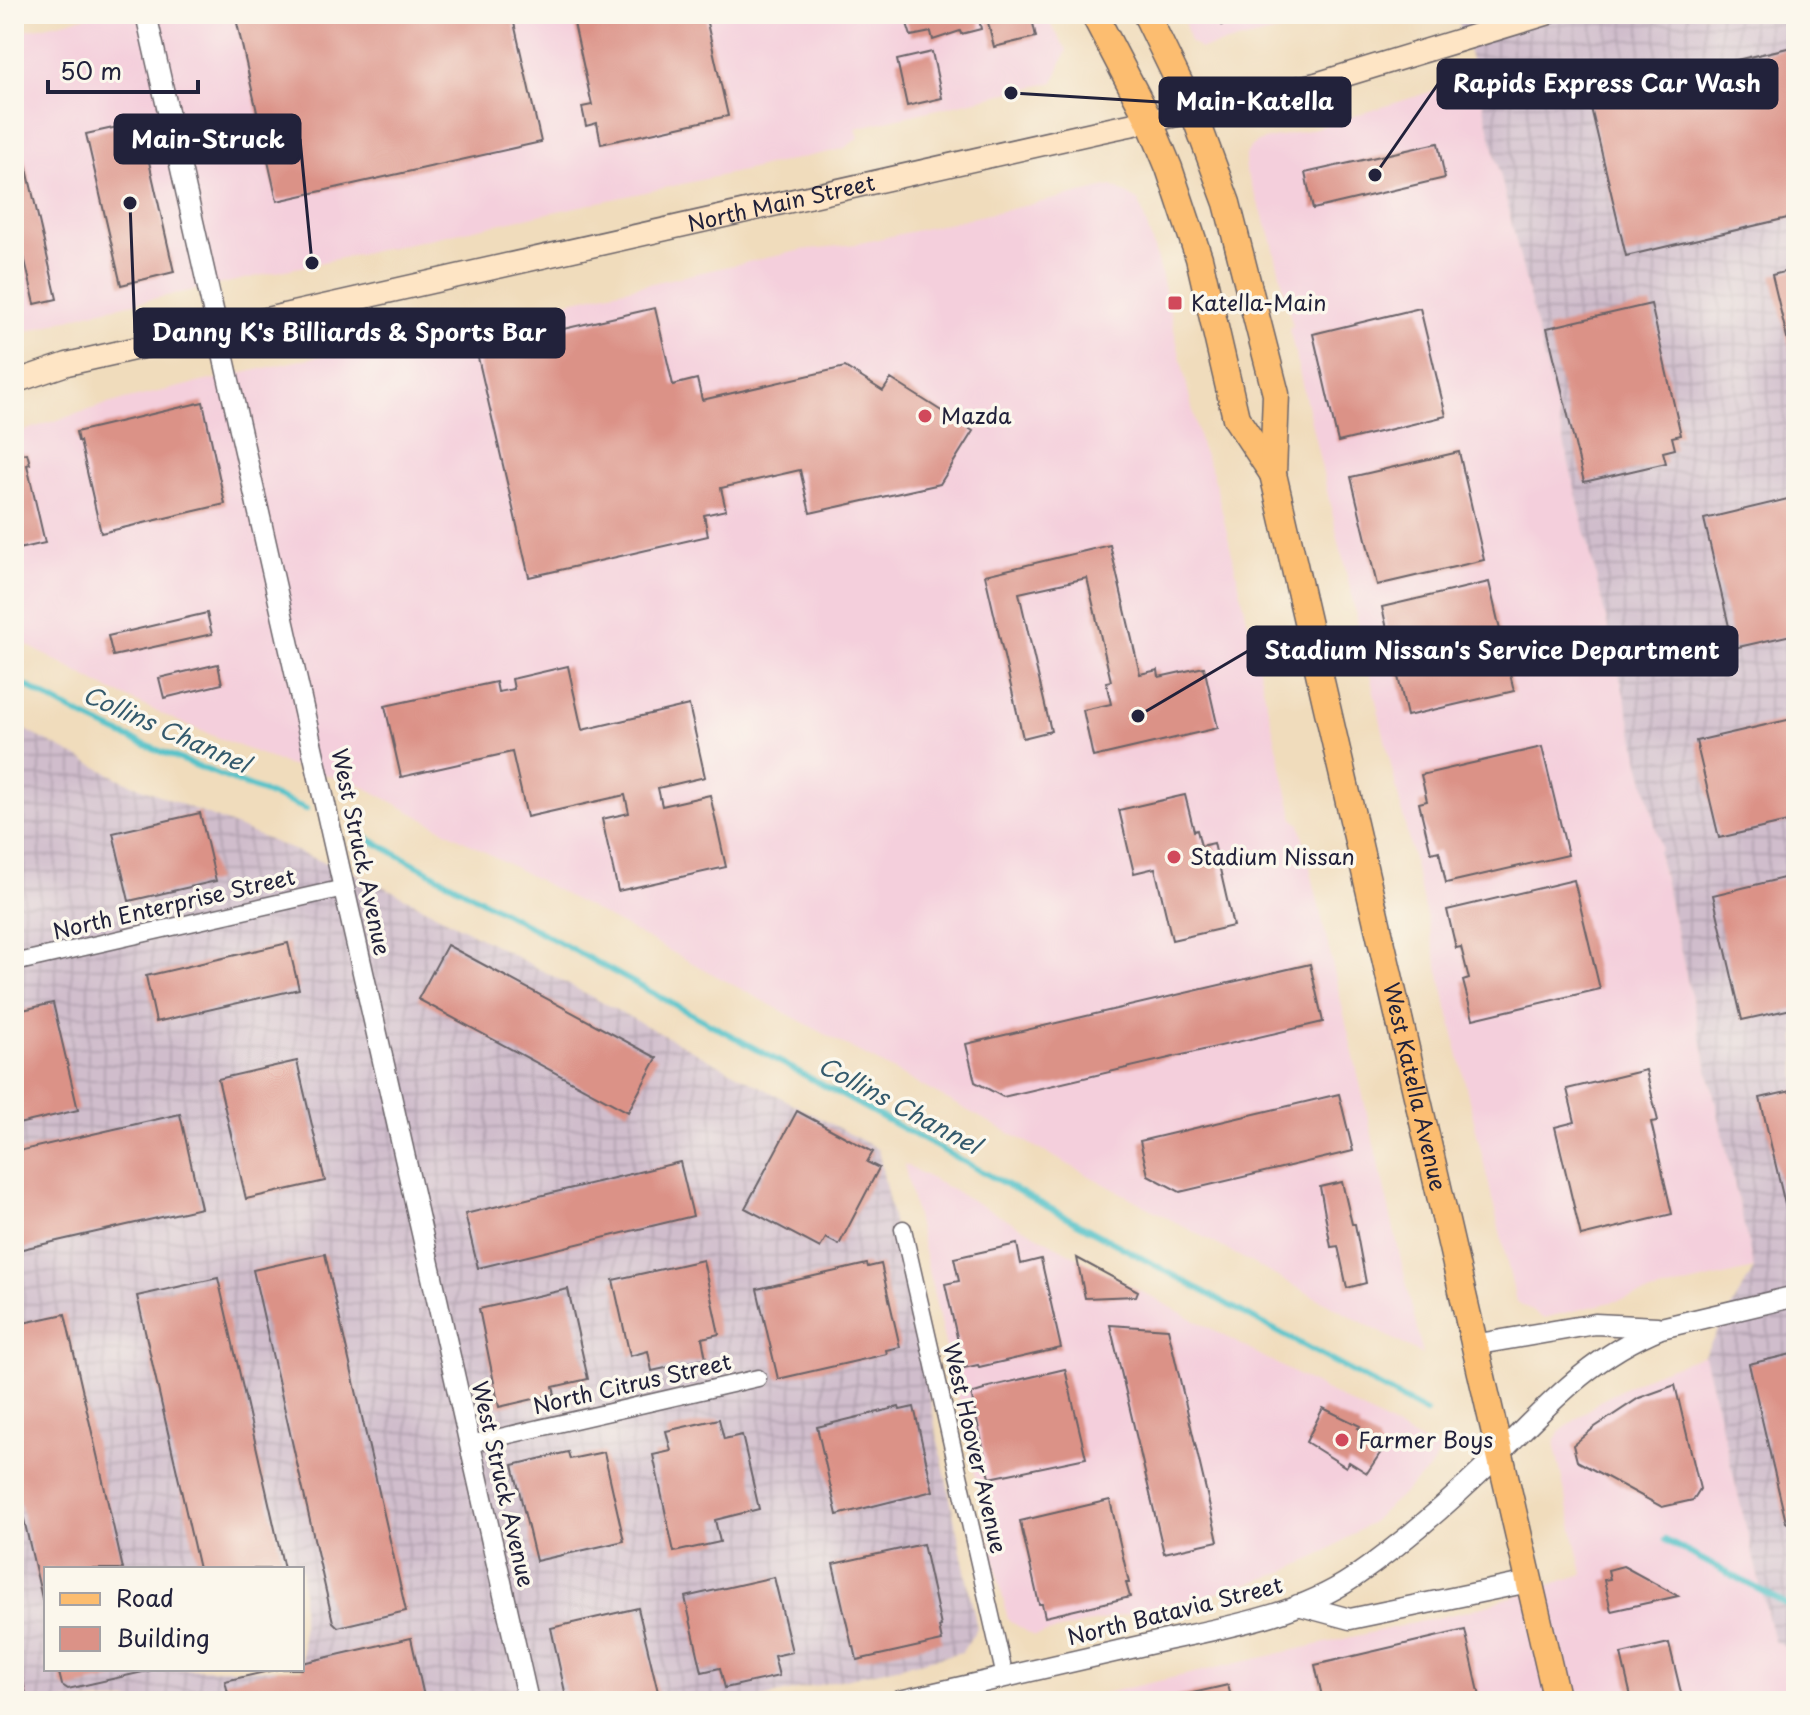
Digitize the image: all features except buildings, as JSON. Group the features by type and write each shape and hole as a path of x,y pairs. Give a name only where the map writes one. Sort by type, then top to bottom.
{"main road":[{"name":"West Katella Avenue","path":"1094,14 1149,120 1169,168 1199,258 1236,418 1273,474"},
{"name":"West Katella Avenue","path":"1146,14 1193,111 1227,203 1276,394 1273,474 1557,1701"},
{"name":"North Main Street","path":"14,382 67,364 1316,84 1546,14"}],"street":[{"name":"West Struck Avenue","path":"146,14 528,1701"},
{"name":"North Enterprise Street","path":"14,963 344,888"},
{"name":"West Hoover Avenue","path":"903,1229 1005,1677"},
{"name":"North Batavia Street","path":"900,1701 1248,1621 1298,1605 1349,1580 1391,1551 1458,1494 1542,1408 1573,1381 1629,1343 1661,1328 1796,1296"},
{"path":"1473,1345 1595,1324 1661,1328"},
{"name":"North Citrus Street","path":"470,1444 758,1378"},
{"path":"1298,1605 1350,1619 1529,1582"}],"shaded area":[{"path":"98,14 1044,14 1067,50 1054,82 856,128 859,138 843,149 88,313 14,336 14,33"},
{"path":"1182,14 1343,14 1200,49 1190,42"},
{"path":"1456,14 1796,14 1796,1653 1774,1641 1704,1355 1754,1269 1658,852 1661,849 1477,77"},
{"path":"1477,77 1661,849 1658,853 1754,1269 1543,1318 1516,1301 1289,328 1293,327 1271,237 1245,169 1245,156 1251,146 1260,141 1316,128"},
{"path":"1112,186 1139,201 1160,268 1201,447 1213,473 1294,819 1300,824 1423,1355 357,783 287,765 184,724 106,688 14,638 14,434 107,404 188,385 802,250 856,244"},
{"path":"14,724 120,779 370,879 878,1149 977,1628 962,1652 749,1701 14,1701"},
{"path":"904,1164 1441,1452 1428,1471 1369,1524 1320,1555 1282,1573 1225,1591 1034,1636 1008,1620"},
{"path":"1704,1355 1774,1641 1796,1653 1796,1701 1070,1701 1471,1610 1583,1574 1555,1447 1556,1439 1562,1430 1598,1402 1647,1376"}],"waterway":[{"name":"Collins Channel","path":"14,678 120,734 306,809"},
{"name":"Collins Channel","path":"354,831 1426,1412"},
{"name":"Collins Channel","path":"1665,1540 1796,1609"}],"place":[{"name":"Main-Katella","path":"1011,93"},
{"name":"Rapids Express Car Wash","path":"1375,175"},
{"name":"Danny K's Billiards & Sports Bar","path":"130,203"},
{"name":"Main-Struck","path":"312,263"},
{"name":"Katella-Main","path":"1175,303"},
{"name":"Mazda","path":"925,416"},
{"name":"Stadium Nissan's Service Department","path":"1138,716"},
{"name":"Stadium Nissan","path":"1174,857"},
{"name":"Farmer Boys","path":"1342,1440"}]}
